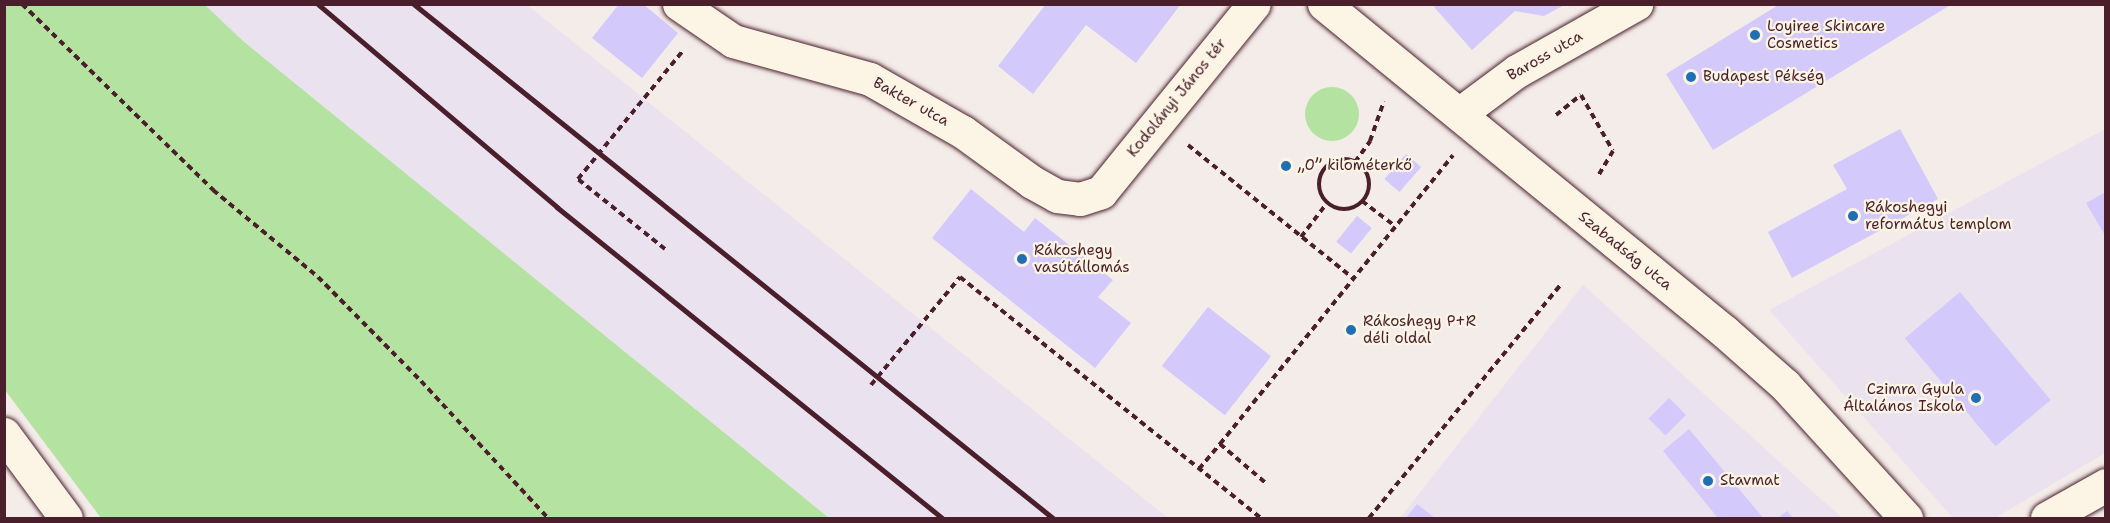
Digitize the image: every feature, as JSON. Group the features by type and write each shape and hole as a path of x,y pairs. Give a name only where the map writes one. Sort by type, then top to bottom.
{"street":[{"name":"Bakter utca","path":"679,4 733,41 870,79 963,132 1032,182 1057,196 1080,199 1101,192"},
{"name":"Kodolányi János tér","path":"1101,192 1254,4"},
{"name":"Szabadság utca","path":"1324,4 1725,332 1785,385 1906,519"},
{"name":"Baross utca","path":"1459,114 1517,71 1636,4"},
{"path":"4,434 66,519"},
{"path":"2047,519 2106,485"}],"path":[{"path":"22,4 213,190 318,277 421,381 548,519"},
{"path":"664,249 578,179 705,23"},
{"path":"1556,115 1581,95 1613,151 1598,176"},
{"path":"1355,162 1370,141 1385,97"},
{"path":"1183,141 1353,278"},
{"path":"1199,469 1453,154"},
{"path":"1337,159 1355,162 1363,168 1368,178 1368,190 1362,201 1351,208 1339,208 1327,203 1320,193 1318,180 1323,169 1337,159"},
{"path":"1362,201 1395,226"},
{"path":"1301,237 1327,203"},
{"path":"871,385 960,277 1261,519"},
{"path":"1369,519 1561,284"},
{"path":"1220,444 1267,484"}],"shaded area":[{"path":"205,5 527,5 1168,518 829,518 243,41"},
{"name":"Czimra Gyula Általános Iskola","path":"2105,129 2105,453 1995,518 1953,518 1769,310"},
{"path":"1583,285 1842,518 1400,518"}],"green space":[{"path":"5,4 205,5 243,41 829,518 101,518 5,390"},
{"path":"1327,87 1337,87 1347,91 1355,99 1359,114 1355,129 1347,137 1337,141 1327,141 1317,137 1309,129 1305,119 1305,109 1309,99 1317,91"}],"building":[{"path":"619,4 643,4 678,33 642,78 592,38"},
{"path":"1046,4 1181,4 1136,63 1086,25 1033,94 998,66"},
{"path":"1437,4 1566,4 1544,16 1515,11 1472,50 1434,7"},
{"path":"1780,4 1952,4 1713,150 1666,74"},
{"name":"Rákoshegyi református templom","path":"1900,129 1938,199 1792,278 1768,232 1847,189 1833,165"},
{"path":"1406,154 1421,167 1399,192 1384,179"},
{"name":"Rákoshegy vasútállomás","path":"971,189 1024,232 1035,218 1113,280 1098,297 1131,323 1095,368 932,238"},
{"path":"2106,192 2106,237 2086,203"},
{"path":"1357,216 1372,228 1351,254 1336,242"},
{"path":"1960,292 2051,400 1995,446 1905,338"},
{"path":"1208,307 1271,356 1225,415 1162,366"},
{"path":"1669,398 1686,415 1665,435 1648,419"},
{"path":"1689,429 1763,518 1718,518 1663,451"},
{"path":"1417,504 1435,518 1406,518"},
{"path":"1787,511 1793,518 1778,518"}],"railway":[{"path":"318,4 557,207 942,518"},
{"path":"414,4 1053,518"}],"place":[{"name":"Loyiree Skincare Cosmetics","path":"1755,35"},
{"name":"Budapest Pékség","path":"1691,77"},
{"name":"„0” kilométerkő","path":"1286,166"},
{"name":"Rákoshegyi református templom","path":"1853,216"},
{"name":"Rákoshegy vasútállomás","path":"1022,259"},
{"name":"Rákoshegy P+R déli oldal","path":"1351,330"},
{"name":"Czimra Gyula Általános Iskola","path":"1976,398"},
{"name":"Stavmat","path":"1708,481"}]}
